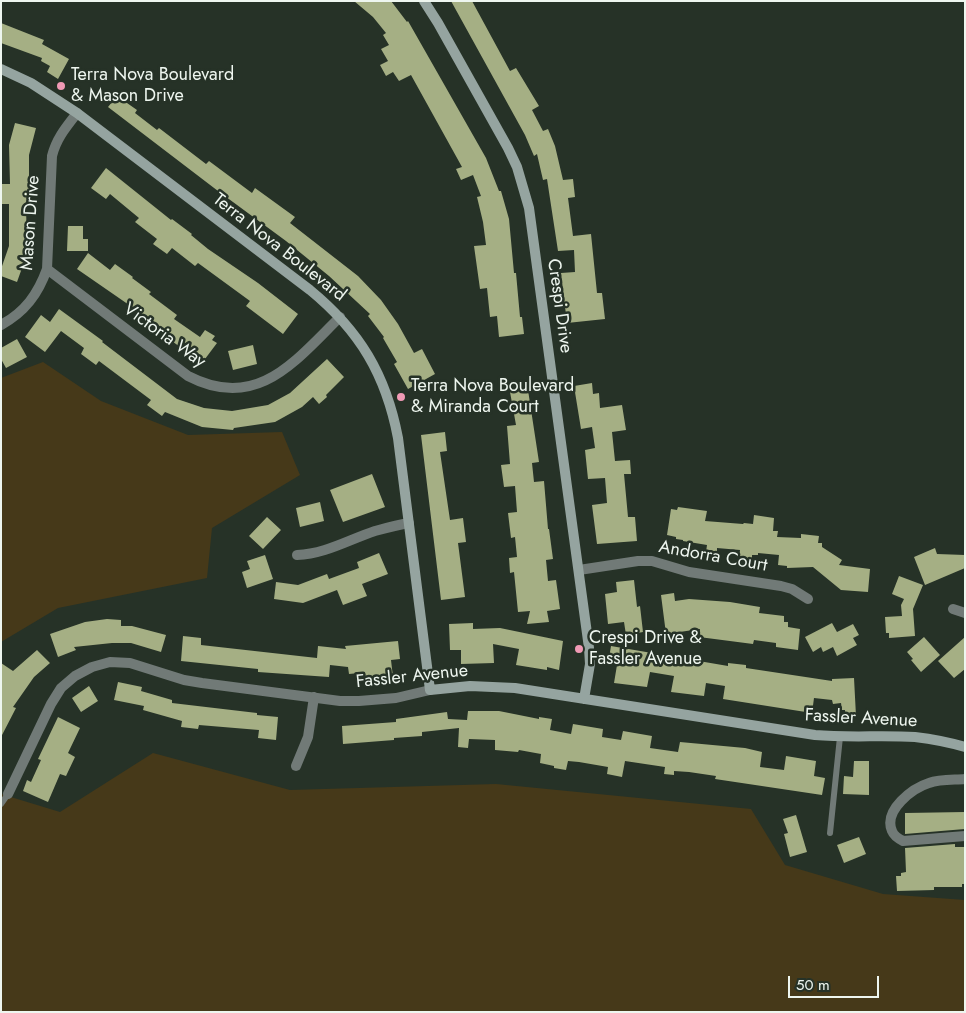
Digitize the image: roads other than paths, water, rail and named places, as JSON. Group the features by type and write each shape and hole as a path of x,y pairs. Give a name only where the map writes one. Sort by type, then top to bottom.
{"street":[{"name":"Crespi Drive","path":"424,1 508,148 524,187 532,228 589,648 590,664 584,699"},
{"name":"Terra Nova Boulevard","path":"1,69 31,83 77,112 310,290 340,317 367,353 378,371 386,391 398,438 430,690"},
{"name":"Mason Drive","path":"1,325 25,308 42,283 47,269 52,156 59,135 77,112"},
{"name":"Victoria Way","path":"47,269 188,376 204,384 221,388 240,388 278,375 340,317"},
{"path":"296,555 329,550 374,532 409,523"},
{"name":"Andorra Court","path":"579,570 638,561 652,561 689,572 781,586 792,589 808,599"},
{"path":"953,609 965,613"},
{"name":"Fassler Avenue","path":"8,794 50,704 61,688 75,676 92,667 110,662 130,663 184,680 340,701 378,700 430,690 491,686 815,735 840,738 915,738 941,741 965,747"},
{"path":"296,766 308,737 314,697"},
{"path":"965,779 930,782 915,789 895,809 891,819 891,831 903,842 965,836"}],"lane":[{"path":"830,833 840,738"},
{"name":"Fassler Avenue","path":"1,804 8,794"}],"place":[{"name":"Terra Nova Boulevard & Mason Drive","path":"61,86"},
{"name":"Terra Nova Boulevard & Miranda Court","path":"401,397"},
{"name":"Crespi Drive & Fassler Avenue","path":"579,649"}]}
